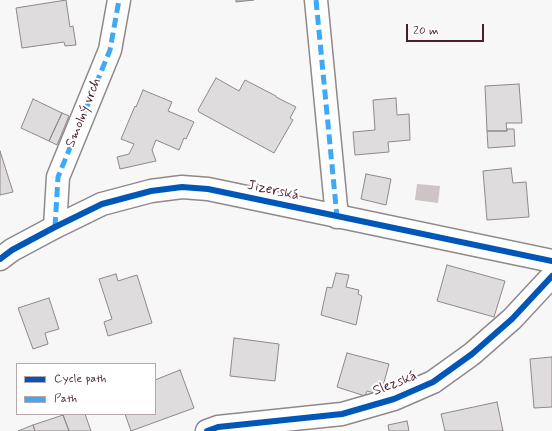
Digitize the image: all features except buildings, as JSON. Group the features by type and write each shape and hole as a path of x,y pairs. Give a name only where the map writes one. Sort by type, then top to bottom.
{"street":[{"name":"Smolný vrch","path":"54,227 58,177 110,50 119,0"},
{"path":"316,0 337,217"},
{"name":"Jizerská","path":"0,259 12,250 54,227 102,204 151,190 182,187 208,189 552,261"},
{"name":"Slezská","path":"206,431 218,427 342,414 394,399 433,382 472,354 512,319 552,276"}],"shaded area":[{"path":"417,184 440,186 438,203 415,200"}],"marked path":[{"path":"55,227 58,177 110,50 119,0"},
{"path":"316,0 337,217"}],"cycle path":[{"path":"0,259 12,250 102,204 151,191 182,187 208,189 552,261"},
{"path":"207,431 218,427 342,414 394,399 433,382 472,354 512,319 552,276"}]}
